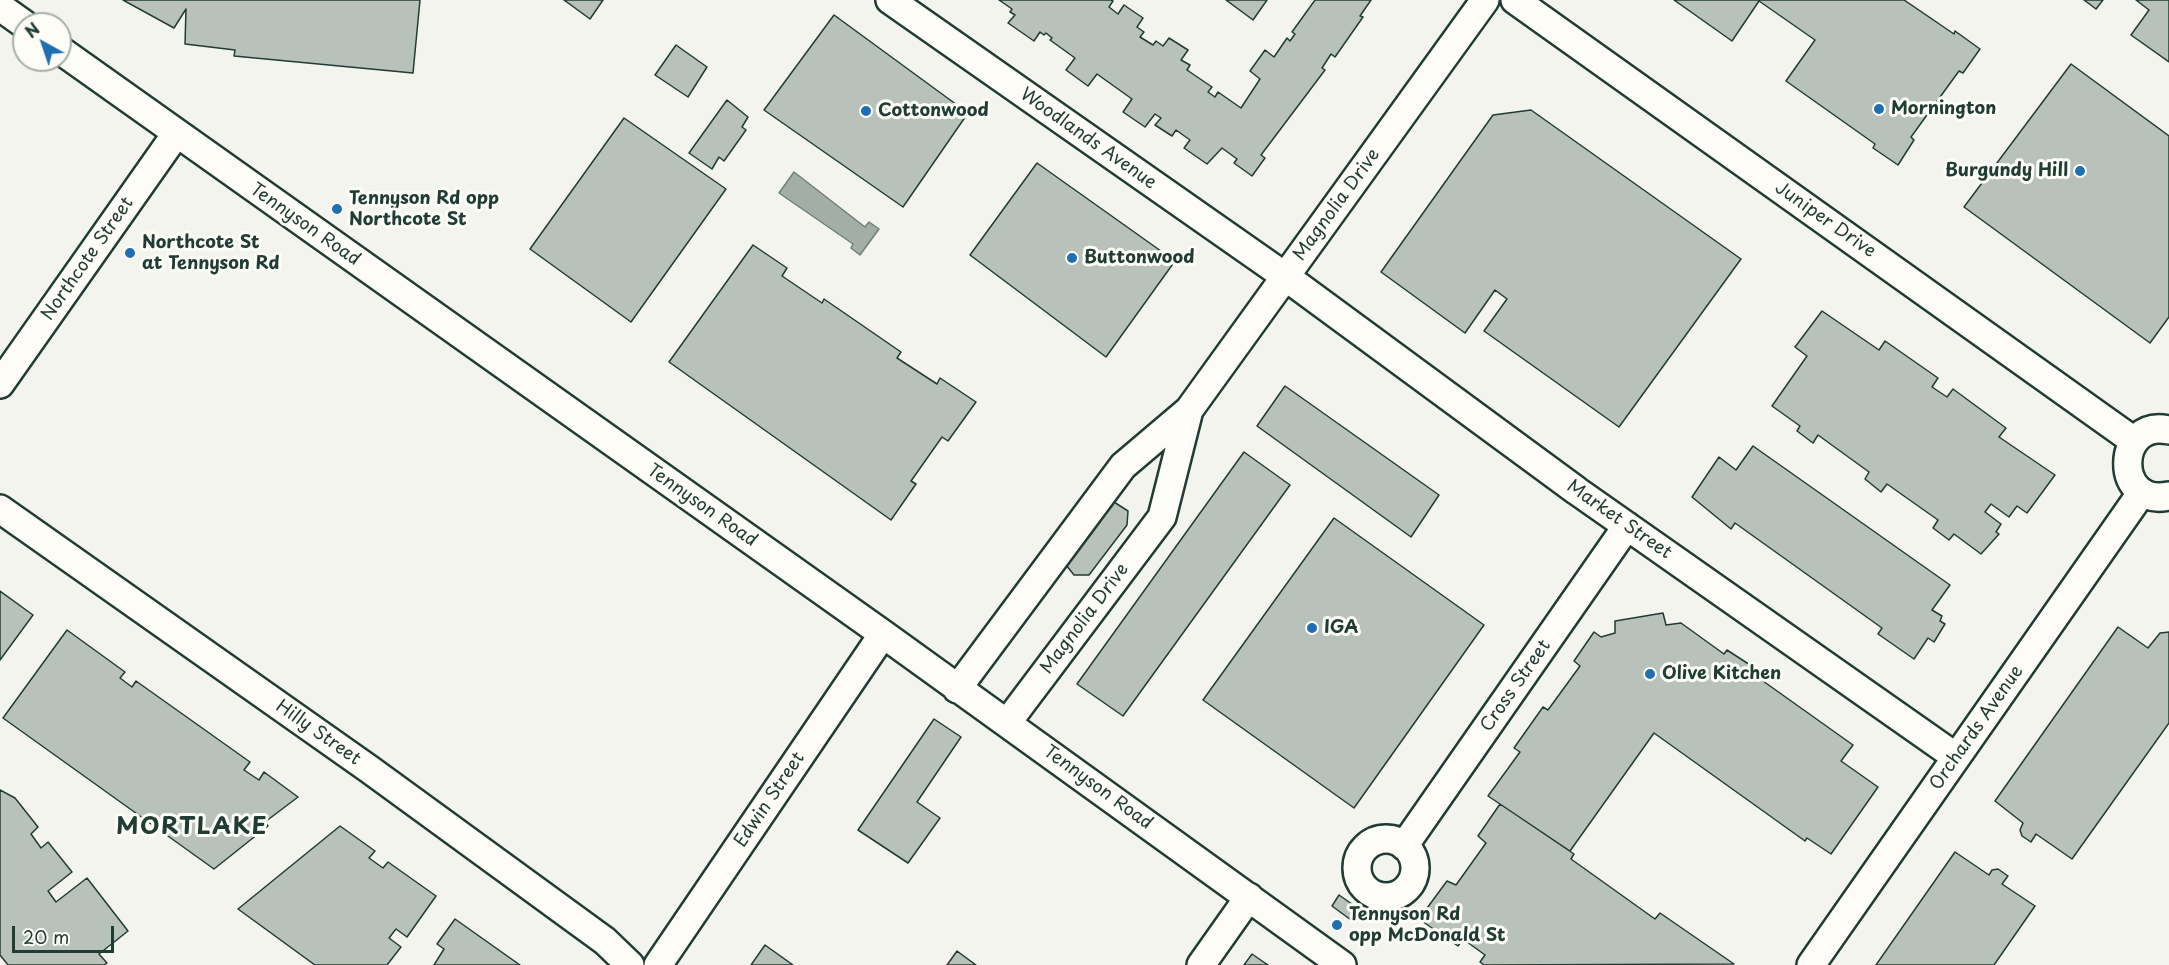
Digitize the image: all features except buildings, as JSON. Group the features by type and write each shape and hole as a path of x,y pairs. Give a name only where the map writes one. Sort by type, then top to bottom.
{"street":[{"name":"Woodlands Avenue","path":"890,0 1286,277"},
{"name":"Magnolia Drive","path":"957,689 1123,466 1189,410 1485,0"},
{"name":"Juniper Drive","path":"1515,0 2134,441"},
{"name":"Tennyson Road","path":"72,59 883,634 1342,965"},
{"name":"Northcote Street","path":"0,384 176,134"},
{"name":"Market Street","path":"1286,277 1627,526 1956,757"},
{"name":"Magnolia Drive","path":"1007,723 1162,517 1189,410"},
{"path":"2169,430 2152,430 2134,441 2128,451 2128,474 2142,492 2152,496 2169,496"},
{"name":"Orchards Avenue","path":"1811,965 2142,492"},
{"name":"Hilly Street","path":"0,509 369,769 605,941 630,965"},
{"name":"Cross Street","path":"1404,846 1627,526"},
{"name":"Edwin Street","path":"658,965 883,634"},
{"path":"1201,965 1250,897"}],"shaded area":[{"path":"794,172 865,227 869,222 879,229 860,255 851,248 853,244 779,193"}],"place":[{"name":"Mornington","path":"1879,109"},
{"name":"Cottonwood","path":"866,111"},
{"name":"Burgundy Hill","path":"2080,171"},
{"name":"Tennyson Rd opp Northcote St","path":"337,209"},
{"name":"Northcote St at Tennyson Rd","path":"130,253"},
{"name":"Buttonwood","path":"1072,258"},
{"name":"IGA","path":"1312,628"},
{"name":"Olive Kitchen","path":"1650,674"},
{"name":"Tennyson Rd opp McDonald St","path":"1337,925"}],"district":[{"name":"MORTLAKE","path":"192,827"}]}
